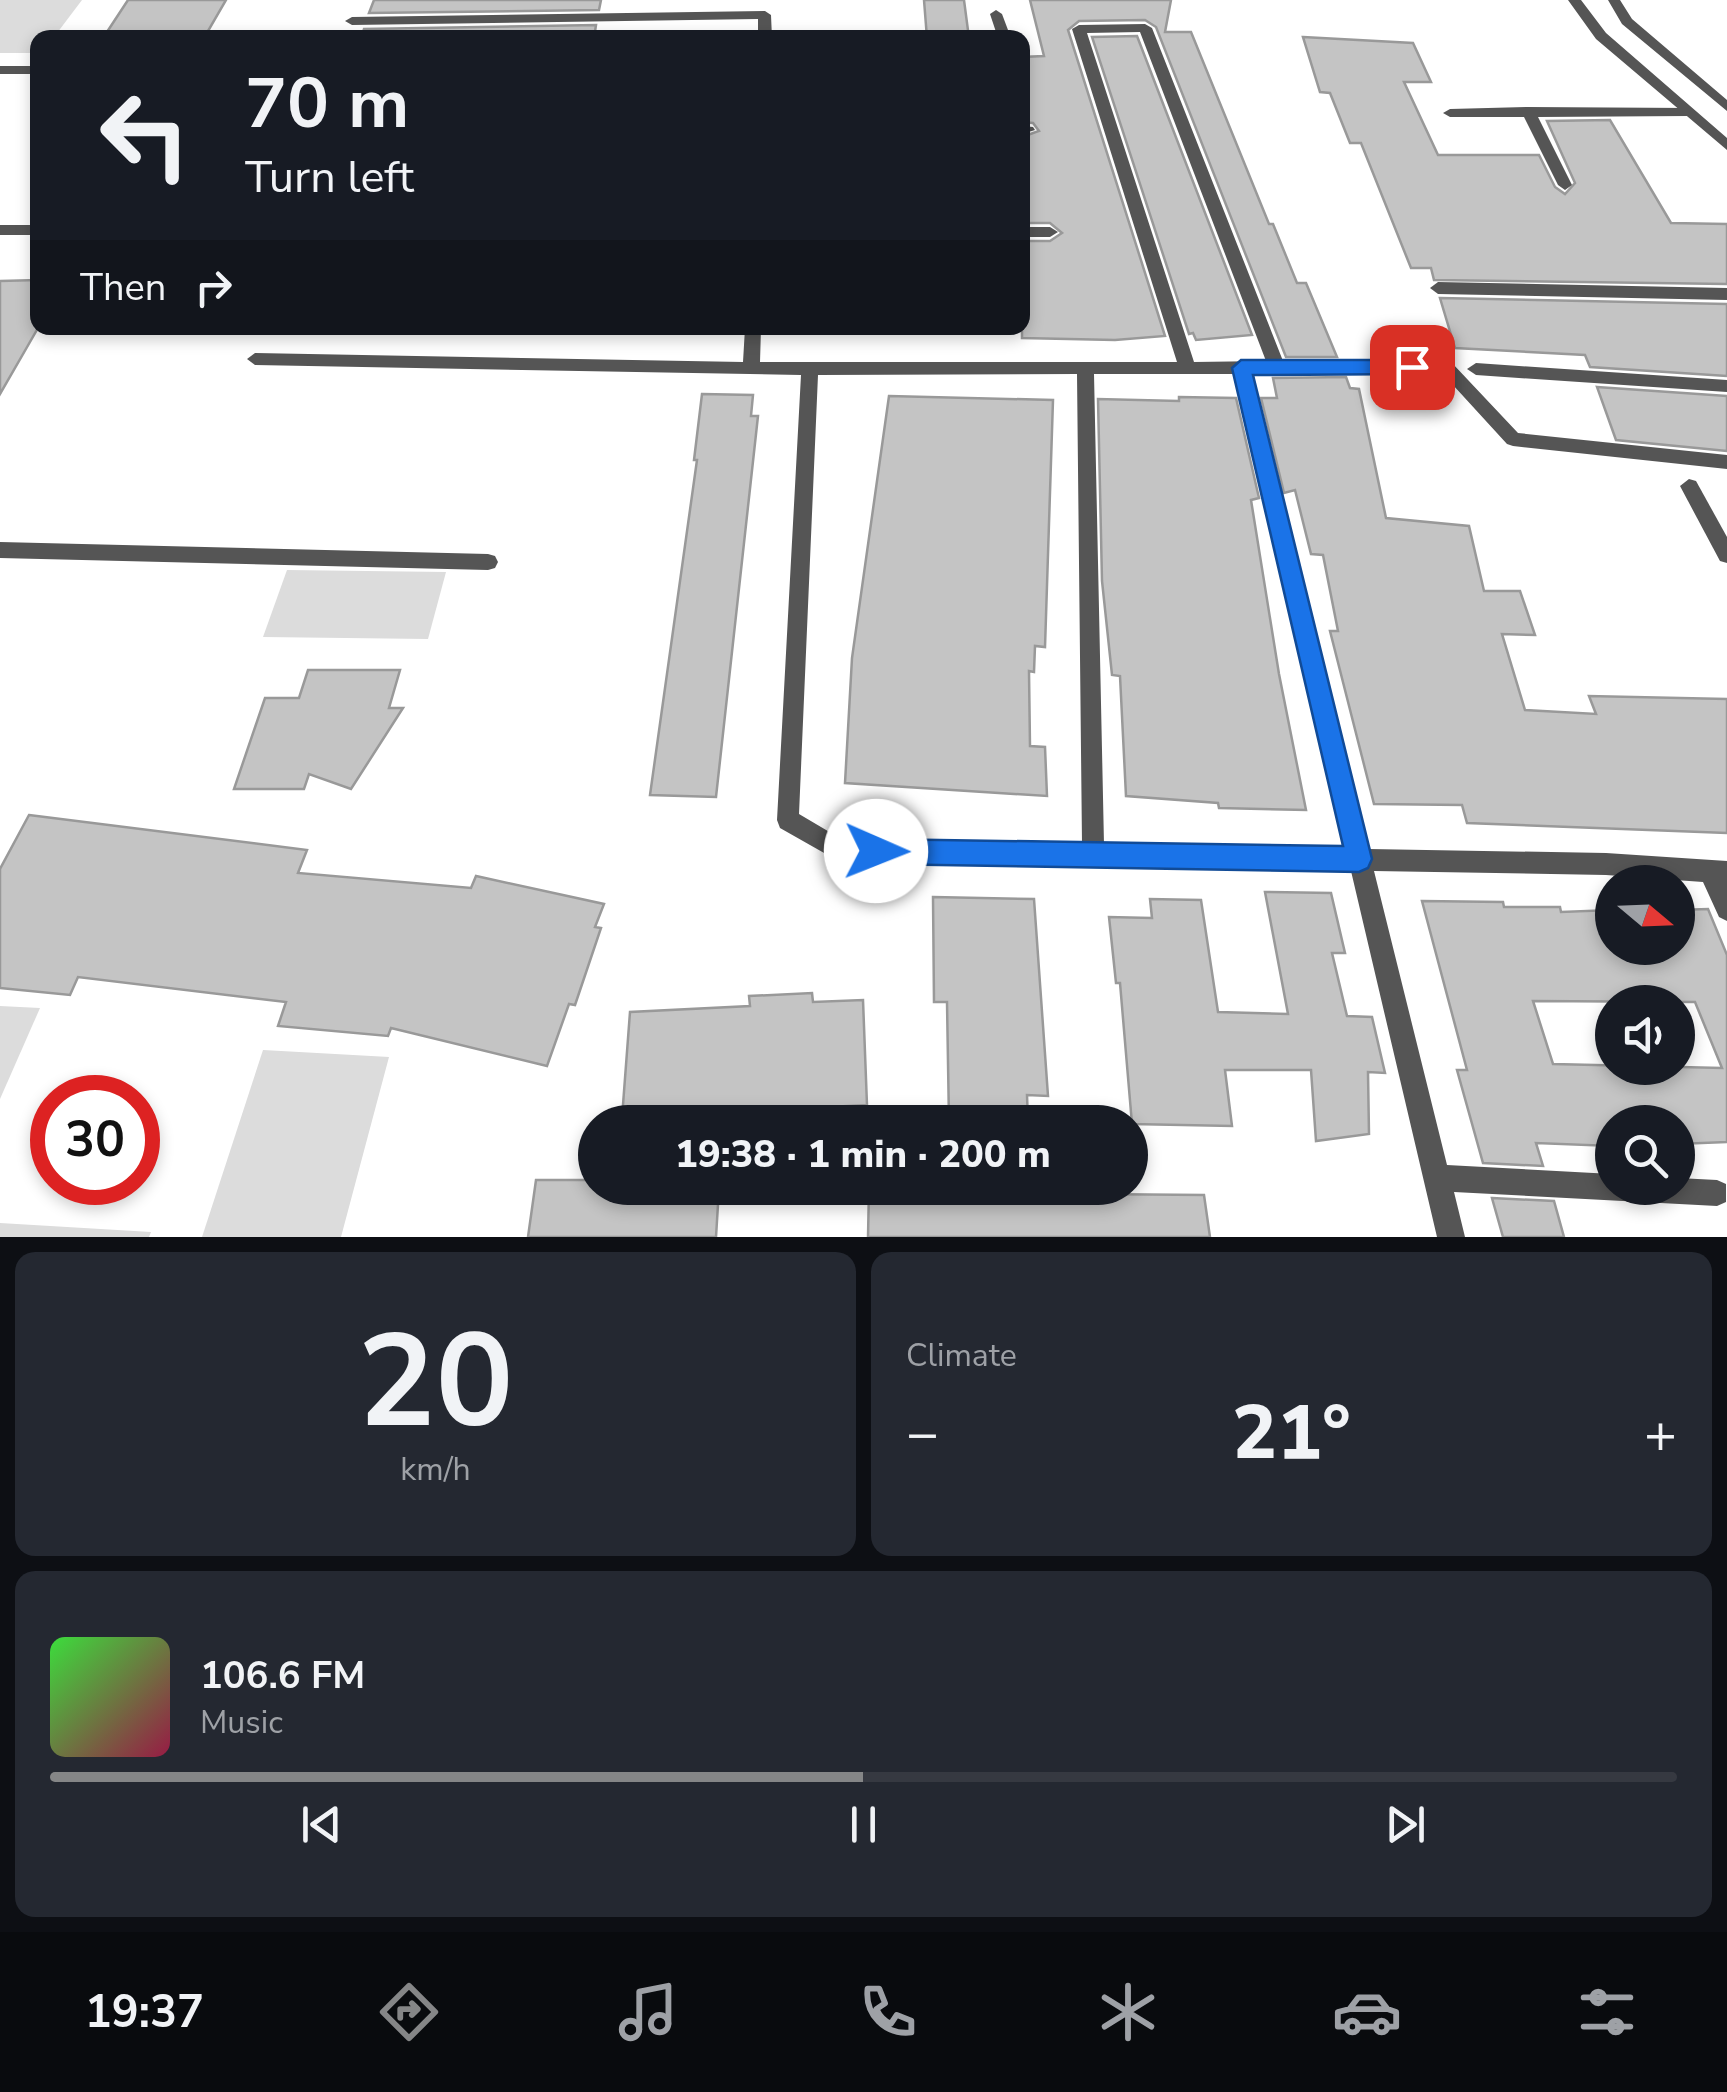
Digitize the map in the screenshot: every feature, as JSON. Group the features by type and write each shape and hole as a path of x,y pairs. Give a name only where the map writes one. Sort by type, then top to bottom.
{"street":[{"path":"1574,0 1602,36 1727,146"},
{"path":"1614,0 1627,20 1727,108"},
{"path":"996,14 1002,30"},
{"path":"352,21 765,15 766,30"},
{"path":"1188,368 1079,29 1145,28 1277,367"},
{"path":"0,70 30,70"},
{"path":"1450,112 1689,112"},
{"path":"1528,112 1565,185"},
{"path":"0,230 30,230"},
{"path":"1030,232 1050,232"},
{"path":"1438,288 1727,294"},
{"path":"751,368 753,335"},
{"path":"256,359 810,369 1446,366 1513,439 1727,462"},
{"path":"1085,368 1093,855"},
{"path":"1241,368 1450,1237"},
{"path":"810,369 788,820 840,850 1606,864 1719,871 1727,909"},
{"path":"1476,369 1727,386"},
{"path":"1689,486 1727,555"},
{"path":"0,550 488,562"},
{"path":"1436,1178 1717,1193"}],"shaded area":[{"path":"0,0 82,0 59,30 30,30 30,53 0,53"},
{"path":"287,570 446,572 428,639 263,637"},
{"path":"0,1006 40,1008 0,1099"},
{"path":"263,1050 389,1057 341,1237 202,1237"},
{"path":"0,1223 151,1232 149,1237 0,1237"}],"building":[{"path":"128,0 226,0 209,30 108,30"},
{"path":"374,0 601,0 599,10 369,13"},
{"path":"924,0 964,0 968,30 926,30"},
{"path":"1030,0 1171,0 1165,32 1191,32 1269,224 1273,224 1297,283 1306,283 1337,357 1286,357 1156,27 1145,20 1079,21 1068,30 1165,336 1115,340 1022,338 1030,335 1030,241 1050,241 1062,233 1050,223 1030,223 1030,134 1039,131 1030,123 1030,57 1044,56"},
{"path":"596,25 595,30 364,29"},
{"path":"1137,36 1252,335 1196,340 1193,333 1189,334 1092,37"},
{"path":"1303,37 1413,43 1431,82 1404,82 1438,155 1539,155 1555,187 1565,194 1575,183 1547,121 1610,120 1671,223 1727,224 1727,284 1434,280 1431,268 1411,268 1361,143 1350,143 1330,93 1320,92"},
{"path":"30,280 30,335 34,335 0,394 0,281"},
{"path":"1440,298 1727,304 1727,376 1590,367 1585,355 1455,348"},
{"path":"1346,377 1350,388 1359,389 1386,518 1469,526 1484,591 1520,591 1535,635 1502,634 1525,710 1596,714 1589,696 1727,699 1727,833 1467,823 1462,805 1374,804 1330,631 1338,631 1323,555 1311,554 1295,490 1284,493 1261,398 1277,398 1273,378"},
{"path":"1597,387 1727,396 1727,451 1616,440"},
{"path":"702,394 753,395 751,416 758,416 716,797 650,795 697,460"},
{"path":"889,396 1053,400 1045,647 1035,646 1034,672 1029,671 1030,746 1045,747 1047,796 845,783 852,658"},
{"path":"1179,397 1236,398 1259,498 1251,500 1306,810 1219,808 1218,803 1126,796 1120,676 1112,675 1102,581 1098,399 1179,401"},
{"path":"308,670 400,670 389,708 403,708 351,789 309,774 304,789 234,789 265,698 299,698"},
{"path":"29,815 307,850 298,873 471,888 476,876 604,904 595,927 601,928 575,1005 569,1004 547,1066 391,1028 388,1036 278,1026 286,1002 78,977 70,995 0,988 0,869"},
{"path":"1265,892 1331,893 1345,953 1332,953 1347,1016 1372,1017 1385,1073 1368,1072 1369,1134 1316,1141 1311,1070 1225,1070 1232,1126 1148,1124 1148,1105 1130,1105 1120,983 1116,983 1109,917 1152,918 1150,899 1201,900 1218,1012 1288,1014"},
{"path":"933,897 1034,899 1048,1096 1027,1095 1027,1105 949,1105 947,1002 934,1002"},
{"path":"1422,901 1503,902 1504,907 1595,911 1595,965 1695,965 1695,909 1708,909 1727,955 1727,1142 1695,1143 1695,1105 1595,1105 1595,1145 1536,1143 1543,1166 1483,1163 1457,1070 1467,1070"},
{"path":"812,993 813,1002 863,1000 867,1105 623,1105 630,1012 750,1006 749,996"},
{"path":"536,1180 578,1180 578,1205 718,1205 716,1237 528,1237"},
{"path":"1148,1195 1204,1195 1210,1237 868,1237 869,1205 1148,1205"},
{"path":"1492,1198 1554,1201 1564,1237 1503,1237"}],"route":[{"path":"876,851 1359,859 1241,368 1412,367"}]}
